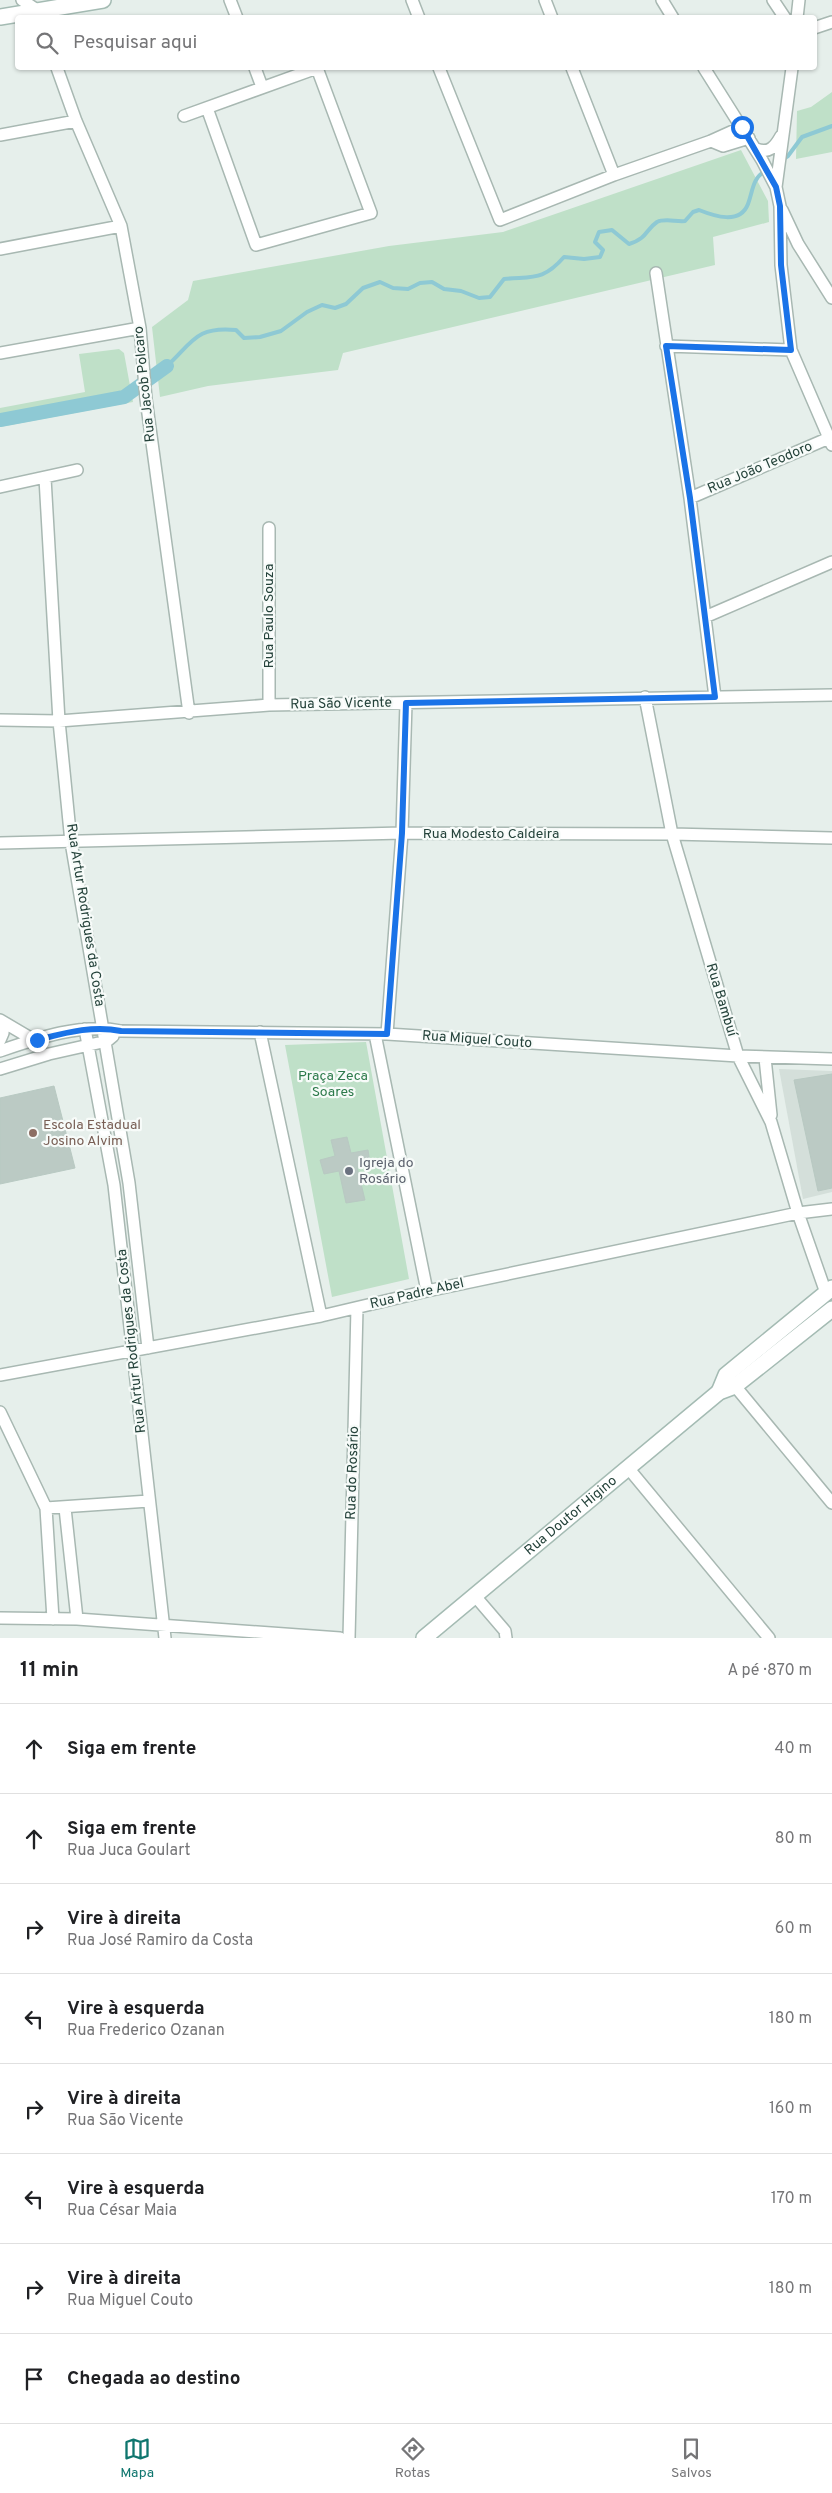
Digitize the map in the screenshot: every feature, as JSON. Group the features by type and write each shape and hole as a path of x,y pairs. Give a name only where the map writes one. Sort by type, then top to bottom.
{"main road":[{"path":"26,15 39,14 103,0"},
{"path":"0,17 15,16"},
{"name":"Rua Doutor Higino","path":"424,1638 629,1469 719,1392 830,1291"},
{"name":"Rua Doutor Higino","path":"730,1381 832,1309"}],"street":[{"path":"22,0 39,14"},
{"path":"230,0 236,15"},
{"path":"412,0 419,15"},
{"path":"545,0 551,15"},
{"path":"662,0 671,15"},
{"path":"773,0 783,15"},
{"path":"797,15 799,0"},
{"path":"817,27 832,22"},
{"name":"Rua Jacob Polcaro","path":"58,70 76,122 120,226 140,328 146,399 189,713"},
{"path":"256,70 262,87"},
{"path":"184,116 311,70"},
{"path":"207,108 256,245 371,213 318,70"},
{"path":"440,70 500,220 614,175 711,141 742,127"},
{"path":"573,70 614,175"},
{"path":"705,70 756,149 776,187 780,206 781,265 791,350 831,442"},
{"path":"776,187 792,70"},
{"path":"0,135 76,122"},
{"path":"756,149 769,150 774,147 783,133"},
{"path":"711,141 723,146 749,138"},
{"path":"780,206 798,244 832,298"},
{"path":"0,249 120,226"},
{"path":"656,274 690,498 715,697"},
{"path":"0,353 140,328"},
{"path":"666,346 791,350"},
{"name":"Rua João Teodoro","path":"690,498 831,442"},
{"path":"0,487 78,470"},
{"name":"Rua Artur Rodrigues da Costa","path":"45,478 59,721 72,842 107,1041 129,1183 148,1348"},
{"name":"Rua Paulo Souza","path":"269,528 270,705"},
{"path":"705,617 832,562"},
{"name":"Rua São Vicente","path":"0,720 59,721 189,713 270,705 832,694"},
{"name":"Rua Bambuí","path":"644,697 672,834 738,1056 772,1122 798,1213 830,1291"},
{"path":"406,703 402,833 381,1034 427,1291"},
{"name":"Rua Modesto Caldeira","path":"0,843 402,833 672,834 832,838"},
{"path":"1,1021 37,1040 49,1054"},
{"path":"0,1040 3,1034 1,1021"},
{"path":"89,1046 104,1027"},
{"name":"Rua Miguel Couto","path":"0,1051 37,1040 104,1027 121,1031 381,1034 765,1058 832,1059"},
{"name":"Rua Artur Rodrigues da Costa","path":"85,1030 114,1185 134,1351 162,1625 165,1638"},
{"path":"2,1068 49,1054 107,1041 121,1031"},
{"path":"260,1032 321,1316"},
{"path":"0,1051 7,1059 2,1068"},
{"path":"765,1058 772,1122"},
{"path":"114,1185 129,1183"},
{"name":"Rua Padre Abel","path":"0,1374 321,1316 427,1291 798,1213 832,1209"},
{"name":"Rua do Rosário","path":"349,1638 358,1308"},
{"path":"730,1381 832,1503"},
{"path":"0,1412 46,1508 53,1619"},
{"path":"629,1469 769,1638"},
{"path":"46,1508 149,1501"},
{"path":"65,1508 77,1619"},
{"path":"475,1596 505,1631 506,1638"},
{"path":"0,1618 77,1619 340,1638"}],"shaded area":[{"path":"779,1069 832,1071 832,1192 803,1199"}],"green space":[{"path":"832,92 832,152 796,159 797,111 811,107"},
{"path":"741,150 768,201 769,222 713,237 715,265 343,353 338,370 208,386 160,397 152,327 188,300 193,281 389,246 503,232"},
{"path":"119,349 124,353 133,402 0,427 0,408 85,392 79,354"},
{"name":"Praça Zeca Soares","path":"366,1042 409,1279 332,1297 285,1045"}],"building":[{"path":"832,1074 832,1188 818,1191 794,1080"},
{"path":"54,1086 75,1168 0,1184 0,1098"},
{"path":"347,1137 351,1153 368,1150 370,1163 357,1167 365,1200 346,1203 339,1171 324,1174 320,1160 335,1156 331,1140"}],"waterway":[{"path":"782,160 788,156 802,137 832,126"},
{"path":"167,366 203,333 223,329 236,330 244,338 260,337 281,331 307,312 322,305 335,308 346,304 363,288 380,282 393,288 408,289 420,283 432,282 444,289 461,291 479,298 490,297 504,279 543,274 557,265 564,257 584,259 600,257 603,250 595,242 599,232 612,230 629,244 643,237 657,222 663,220 685,221 693,212 699,210 712,215 726,217 739,215 748,204 755,182 765,171"},
{"path":"0,420 124,397 167,366"}],"place":[{"name":"Escola Estadual Josino Alvim","path":"33,1133"},
{"name":"Igreja do Rosário","path":"349,1171"}],"route":[{"path":"37,1040 71,1031 104,1027 121,1031 387,1034 402,833 406,703 715,697 690,498 666,346 791,350 781,265 780,206 776,187 742,127"}]}
